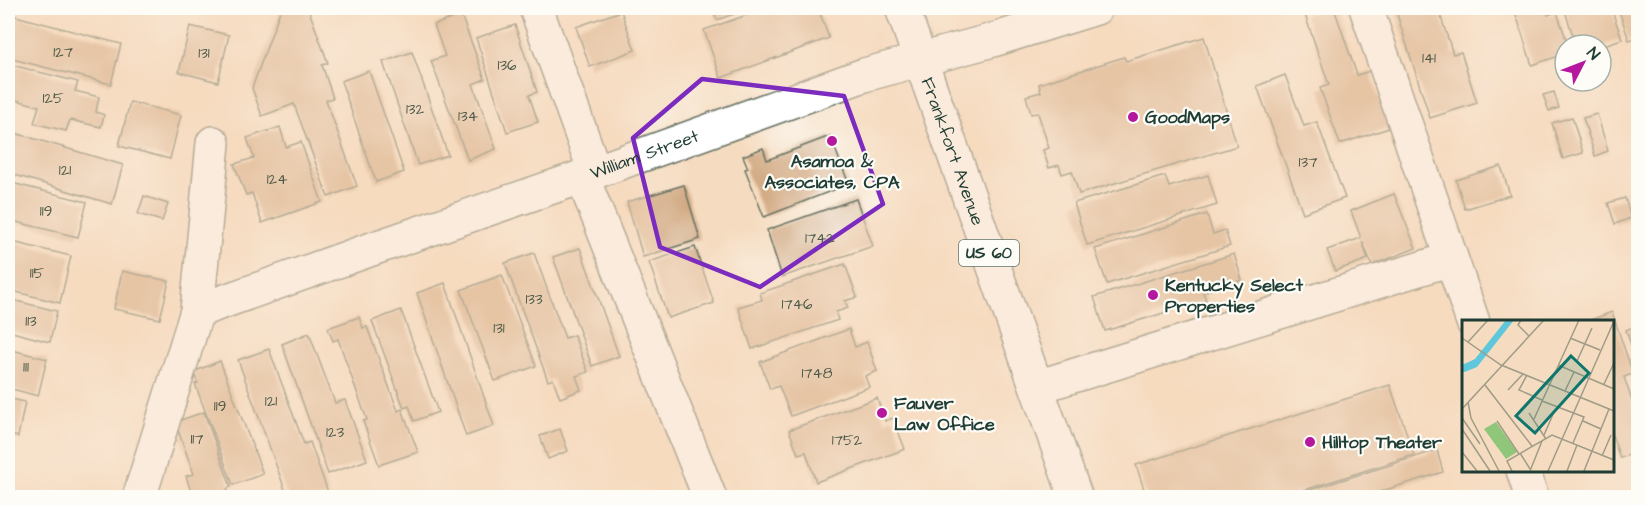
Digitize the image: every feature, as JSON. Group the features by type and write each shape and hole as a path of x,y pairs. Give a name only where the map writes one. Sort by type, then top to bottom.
{"street":[{"path":"536,8 589,174 710,498"},
{"name":"Frankfort Avenue","path":"902,8 1076,498"},
{"name":"William Street","path":"197,312 864,75 993,40 1096,8"},
{"path":"1366,8 1472,320"},
{"path":"139,498 197,312 213,143"},
{"path":"1037,387 1451,259"},
{"path":"1523,472 1532,498"}],"highlighted area":[{"path":"702,79 844,96 883,204 760,287 660,247 633,138"}],"building":[{"path":"281,8 308,8 328,63 322,65 333,98 326,100 357,186 328,197 294,104 262,116 252,88"},
{"path":"712,8 751,8 717,20"},
{"path":"767,8 818,8 829,38 721,78 704,30"},
{"path":"1334,8 1357,75 1370,71 1389,128 1340,144 1320,88 1329,85 1305,15"},
{"path":"1395,8 1438,8 1453,54 1461,52 1477,103 1430,118"},
{"path":"1514,8 1546,8 1548,15 1557,12 1564,33 1553,33 1553,58 1532,65"},
{"path":"1564,8 1611,8 1622,39 1613,42 1613,33 1572,33"},
{"path":"1618,8 1638,8 1638,37 1629,40"},
{"path":"621,11 635,50 590,67 576,27"},
{"path":"8,14 121,44 111,84 8,58"},
{"path":"461,15 485,79 473,84 496,149 468,160 431,61 445,56 434,25"},
{"path":"515,25 537,92 529,95 538,122 507,132 476,38"},
{"path":"190,26 229,35 218,82 179,72"},
{"path":"1204,37 1237,146 1079,194 1072,171 1062,174 1059,165 1049,168 1043,150 1049,148 1038,113 1031,114 1026,96 1041,92 1039,84 1124,57 1126,61"},
{"path":"412,52 448,155 418,165 383,62"},
{"path":"8,64 78,82 75,91 99,97 96,112 104,115 101,127 70,120 66,131 34,123 39,106 8,98"},
{"path":"369,71 404,172 376,182 341,81"},
{"path":"1285,75 1304,126 1317,122 1345,198 1303,213 1257,86"},
{"path":"1554,93 1559,108 1549,111 1543,95"},
{"path":"130,102 181,115 170,159 119,146"},
{"path":"1597,114 1608,151 1595,156 1583,118"},
{"path":"1572,117 1583,153 1563,159 1552,123"},
{"path":"280,127 286,147 301,142 322,202 262,223 252,193 246,195 234,164 254,158 247,138"},
{"path":"8,131 123,165 112,204 8,173"},
{"path":"830,136 849,184 764,217 745,169 748,168 743,156 763,148 767,160"},
{"path":"1501,166 1510,195 1465,209 1456,180"},
{"path":"1208,175 1217,205 1087,245 1074,203 1165,176 1169,187"},
{"path":"8,182 87,202 78,237 8,220"},
{"path":"684,185 700,239 643,257 627,202"},
{"path":"1394,194 1416,248 1372,265 1362,241 1368,259 1335,271 1327,250 1361,238 1351,211"},
{"path":"144,196 168,204 162,221 138,214"},
{"path":"1638,196 1638,220 1630,198"},
{"path":"1625,198 1631,218 1615,224 1608,203"},
{"path":"856,199 873,246 782,277 767,230"},
{"path":"1207,214 1213,234 1225,230 1230,246 1107,284 1095,249"},
{"path":"8,241 71,256 60,303 8,290"},
{"path":"695,247 714,303 668,318 649,262"},
{"path":"580,248 619,356 592,366 553,257"},
{"path":"534,253 565,338 574,335 588,372 576,376 581,390 560,398 553,379 548,381 505,263"},
{"name":"Kentucky Select Properties","path":"1234,254 1242,280 1203,292 1206,300 1105,331 1094,297"},
{"path":"845,264 857,297 845,301 848,308 836,312 838,320 752,349 738,307 762,300 760,293"},
{"path":"122,271 169,281 160,319 114,309"},
{"path":"502,275 536,366 495,381 461,290"},
{"path":"445,283 494,426 466,436 417,293"},
{"path":"8,299 57,311 50,342 8,331"},
{"path":"401,310 438,412 414,421 409,406 404,408 372,321"},
{"path":"1612,312 1633,374 1624,377 1638,419 1638,452 1620,458 1613,438 1613,320 1590,320"},
{"path":"359,317 363,328 367,327 398,411 402,409 418,452 379,465 363,421 367,420 338,339 333,341 328,328"},
{"path":"1638,325 1638,365 1626,330"},
{"path":"849,329 855,347 867,342 877,371 865,376 869,387 791,416 779,386 770,389 760,362"},
{"path":"309,333 335,403 345,400 367,460 328,474 282,344"},
{"path":"8,349 47,359 38,396 8,388"},
{"path":"269,349 304,444 310,442 329,495 322,498 288,498 238,360"},
{"path":"220,361 263,474 233,485 195,384 198,383 193,372"},
{"name":"Hilltop Theater","path":"1390,385 1414,455 1279,498 1147,498 1136,465"},
{"path":"8,398 25,402 18,437 8,434"},
{"path":"877,398 885,421 893,418 905,449 816,482 806,452 798,454 789,430"},
{"path":"204,412 231,487 227,489 230,498 193,498 186,476 194,474 175,422"},
{"path":"560,429 568,451 548,459 540,436"},
{"path":"1437,450 1443,472 1360,498 1285,498"}],"place":[{"name":"GoodMaps","path":"1133,117"},
{"name":"Asamoa & Associates, CPA","path":"832,141"},
{"name":"Kentucky Select Properties","path":"1153,295"},
{"name":"Fauver Law Office","path":"882,413"},
{"name":"Hilltop Theater","path":"1310,442"}]}
